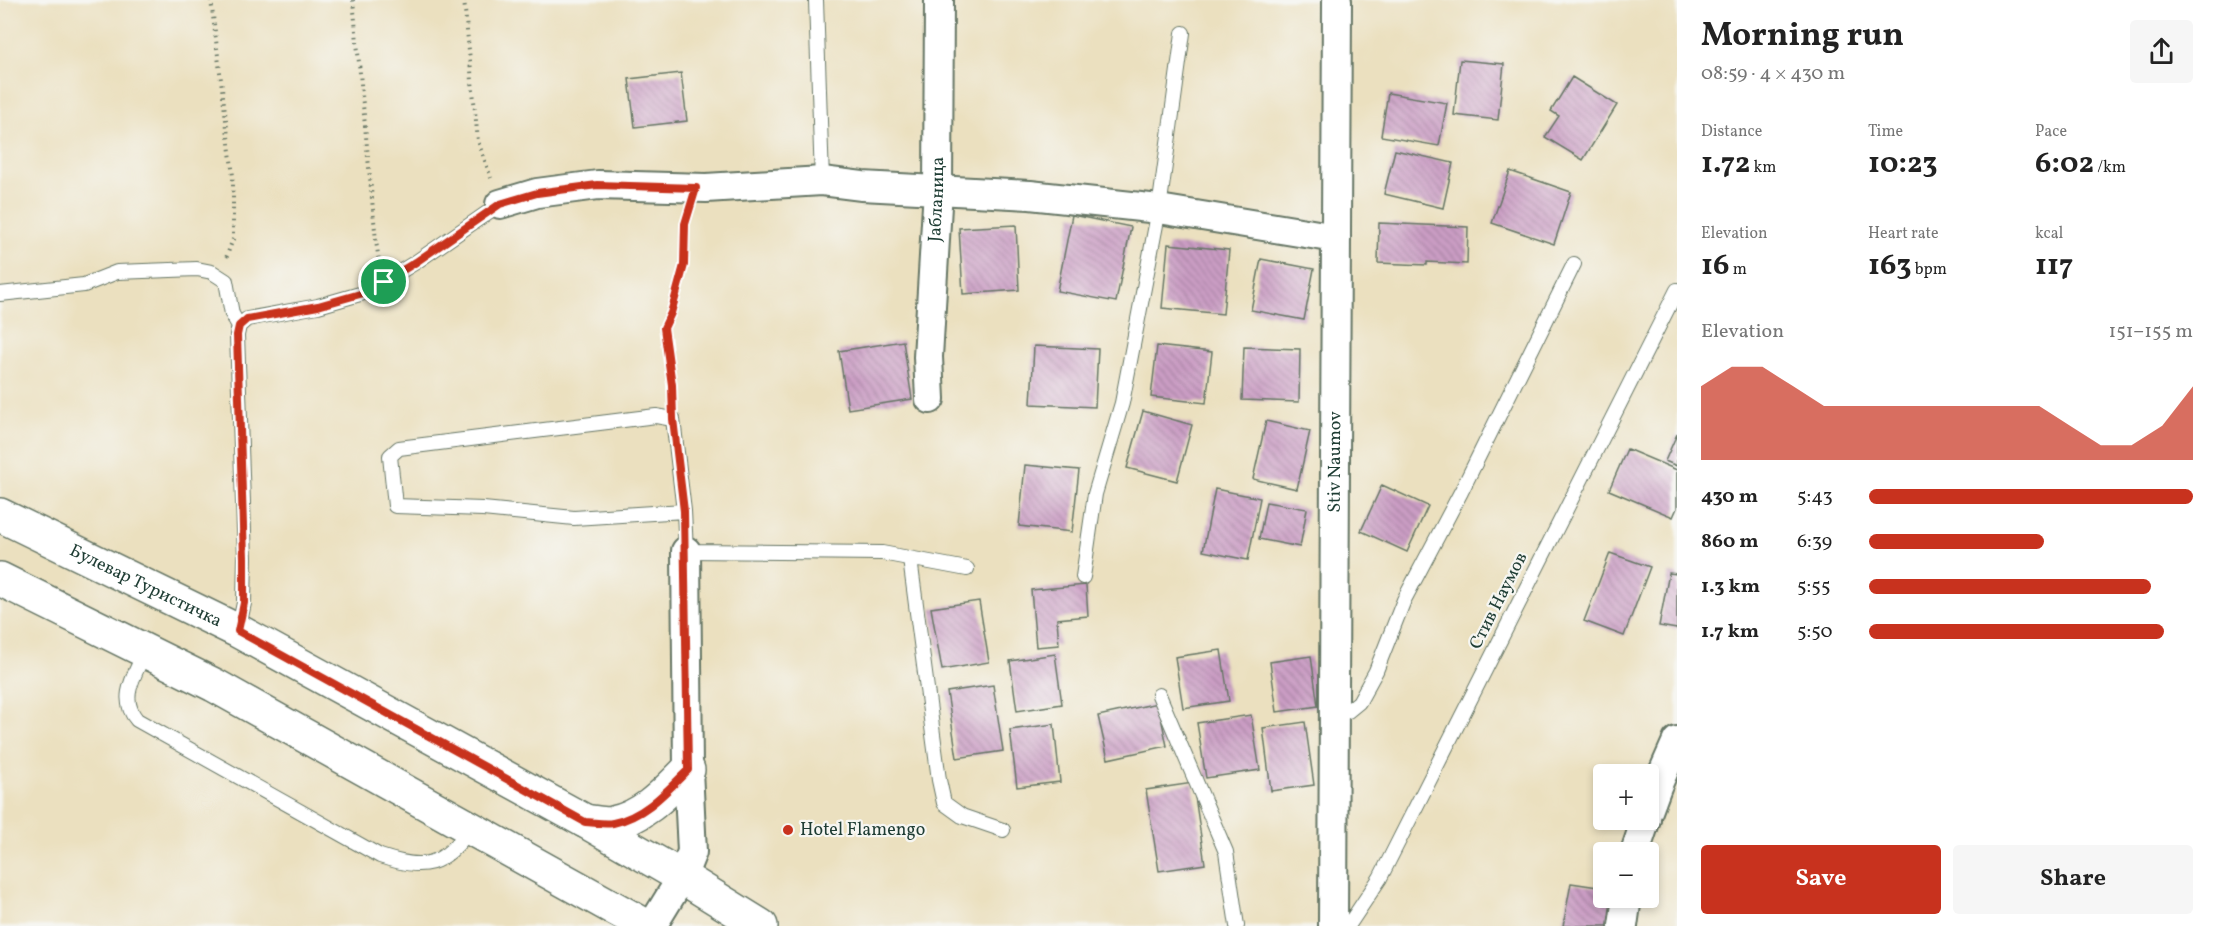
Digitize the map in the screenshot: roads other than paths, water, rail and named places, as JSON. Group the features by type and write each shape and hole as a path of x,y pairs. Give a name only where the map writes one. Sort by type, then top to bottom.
{"main road":[{"name":"Булевар Туристичка","path":"0,515 238,631 585,822 682,877 761,926"},
{"path":"0,579 214,685 646,926"},
{"path":"585,822 610,824 634,817 662,796 688,770"}],"street":[{"name":"Јабланица","path":"930,399 928,357 938,189 939,0"},
{"name":"Stiv Naumov","path":"1333,926 1337,0"},
{"path":"500,204 537,193 597,185 696,188 822,181 862,186 1030,195 1159,209 1336,238"},
{"path":"652,926 682,877 692,852 688,770 686,551"},
{"path":"1659,782 1677,741"},
{"path":"1623,926 1626,908"}],"lane":[{"path":"816,0 822,181"},
{"path":"1083,577 1095,494 1122,403 1159,209 1184,33"},
{"path":"238,631 244,603 237,335 239,326 247,319 318,306 367,292 500,204"},
{"path":"1334,716 1348,711 1359,702 1376,672 1404,600 1461,492 1574,264"},
{"path":"0,294 84,285 117,272 197,269 212,272 226,281 232,314 239,326"},
{"name":"Стив Наумов","path":"1348,926 1380,878 1677,290"},
{"path":"684,511 574,518 483,509 395,506 390,456 399,448 656,416 673,419 684,511 686,551 882,553 967,569"},
{"path":"910,559 944,803 962,816 1004,830"},
{"path":"145,651 127,700 129,711 137,720 380,856 417,866 436,861 460,842 471,828"},
{"path":"1159,695 1226,852 1237,926"}],"place":[{"name":"Hotel Flamengo","path":"788,830"}]}
